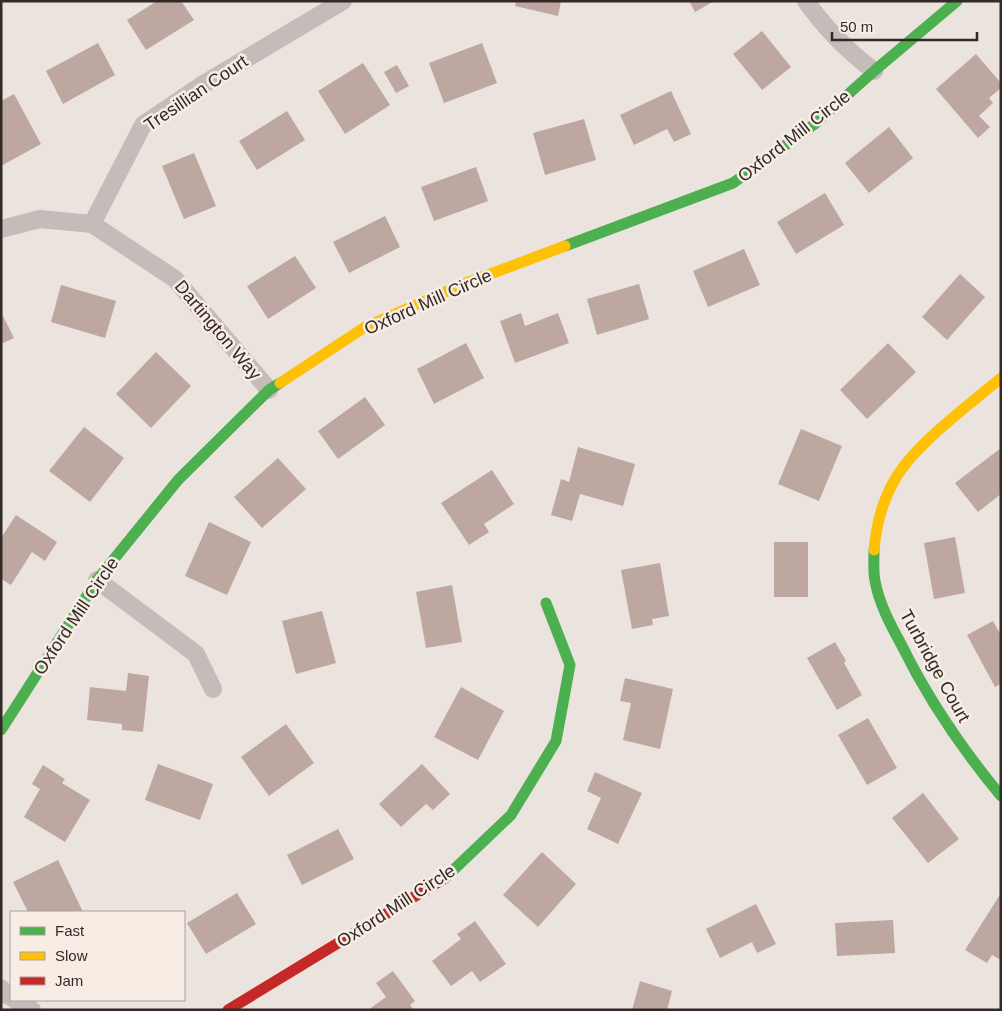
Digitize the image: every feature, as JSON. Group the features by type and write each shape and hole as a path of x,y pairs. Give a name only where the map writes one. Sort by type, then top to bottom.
{"street":[{"name":"Tresillian Court","path":"92,224 143,125 202,85 343,1"},
{"path":"806,1 812,10 856,57 874,71"},
{"name":"Oxford Mill Circle","path":"1,730 97,580 178,480 269,390 365,327 466,283 733,183 816,123 957,1"},
{"name":"Dartington Way","path":"1,229 40,219 92,224 175,279 269,390"},
{"name":"Turbridge Court","path":"1001,378 920,448 901,471 888,492 874,546 874,576 885,613 910,665 941,717 976,766 1001,796"},
{"path":"97,580 196,654 214,689"},
{"name":"Oxford Mill Circle","path":"228,1010 447,877 511,815 556,741 570,665 546,603"},
{"path":"1,988 5,994 10,996"},
{"path":"17,1001 32,1010"}],"building":[{"path":"157,1 181,1 194,20 146,50 127,20"},
{"path":"516,1 561,1 558,16 515,6"},
{"path":"689,1 714,1 695,12"},
{"path":"762,31 791,67 762,90 733,54"},
{"path":"98,43 115,75 63,104 46,71"},
{"path":"482,43 497,83 444,103 429,63"},
{"path":"976,54 1001,83 1001,88 989,98 993,103 979,116 990,127 978,138 936,89"},
{"path":"363,63 390,105 345,134 318,91"},
{"path":"397,65 409,86 396,93 384,72"},
{"path":"671,91 691,134 674,142 667,129 634,145 620,115"},
{"path":"14,94 41,144 1,166 1,101"},
{"path":"287,111 305,140 257,170 239,141"},
{"path":"584,119 596,160 545,175 533,133"},
{"path":"889,127 913,158 869,193 845,163"},
{"path":"194,153 216,206 184,219 162,166"},
{"path":"476,167 488,201 434,221 421,187"},
{"path":"825,193 844,225 796,254 777,222"},
{"path":"385,216 400,247 349,273 333,242"},
{"path":"744,249 760,285 708,307 693,271"},
{"path":"295,256 316,288 268,319 247,286"},
{"path":"960,274 985,297 947,340 922,317"},
{"path":"639,284 649,319 597,335 587,299"},
{"path":"61,285 116,301 105,338 51,322"},
{"path":"1,312 14,338 1,344"},
{"path":"521,313 525,326 558,313 569,343 515,363 500,321"},
{"path":"466,343 484,378 434,404 417,369"},
{"path":"888,343 916,372 867,419 840,390"},
{"path":"156,352 191,386 151,428 116,394"},
{"path":"365,397 385,425 338,459 318,431"},
{"path":"84,427 124,458 90,502 49,471"},
{"path":"801,429 842,446 819,501 778,484"},
{"path":"578,447 635,464 623,506 580,494 572,521 551,515 561,479 569,482"},
{"path":"1001,448 1001,494 978,512 955,483"},
{"path":"278,458 306,489 262,528 234,497"},
{"path":"492,470 514,504 484,524 489,532 469,545 441,503"},
{"path":"16,515 57,542 45,561 32,552 11,585 1,579 1,538"},
{"path":"209,522 251,542 227,595 185,576"},
{"path":"955,537 965,593 934,599 924,543"},
{"path":"774,542 808,542 808,597 774,597"},
{"path":"660,563 669,616 652,619 653,625 632,629 621,570"},
{"path":"452,585 462,642 426,648 416,592"},
{"path":"322,611 336,663 296,674 282,621"},
{"path":"993,621 1001,635 1001,684 995,687 967,635"},
{"path":"835,642 846,661 844,663 862,695 837,710 807,658"},
{"path":"128,673 149,676 143,732 122,730 122,724 87,720 90,687 126,691"},
{"path":"625,678 673,689 660,749 623,740 631,703 620,701"},
{"path":"461,687 504,711 478,760 434,737"},
{"path":"868,718 897,768 867,785 838,735"},
{"path":"286,724 314,763 269,796 241,757"},
{"path":"158,764 213,784 200,820 145,800"},
{"path":"422,764 450,794 433,810 426,804 401,827 379,804"},
{"path":"43,765 65,779 62,783 90,800 65,842 24,817 40,789 32,784"},
{"path":"595,772 642,793 618,844 587,829 601,798 587,791"},
{"path":"923,793 959,839 928,863 892,818"},
{"path":"338,829 354,859 302,885 287,855"},
{"path":"542,852 576,884 538,927 503,895"},
{"path":"58,860 83,911 28,911 13,882"},
{"path":"237,893 256,924 206,954 187,923"},
{"path":"1001,893 1001,960 992,955 987,963 965,950"},
{"path":"756,904 776,944 757,953 752,942 720,958 706,929"},
{"path":"893,920 895,953 837,956 835,923"},
{"path":"475,921 506,964 480,982 472,971 451,986 432,961 461,939 457,934"},
{"path":"393,971 415,1001 410,1005 414,1010 368,1010 386,997 376,983"},
{"path":"640,981 672,991 667,1010 632,1010"}],"traffic: fast":[{"path":"565,246 733,183 816,123 957,1"},
{"path":"1,730 97,580 178,480 269,390 280,383"},
{"path":"874,550 874,573 877,589 893,629 946,723 1001,796"},
{"path":"445,878 511,815 556,741 570,665 546,603"}],"traffic: slow":[{"path":"280,383 365,327 466,283 565,246"},
{"path":"874,550 876,532 883,506 894,481 903,467 943,426 1001,378"}],"traffic: jam":[{"path":"228,1010 445,878"}]}
